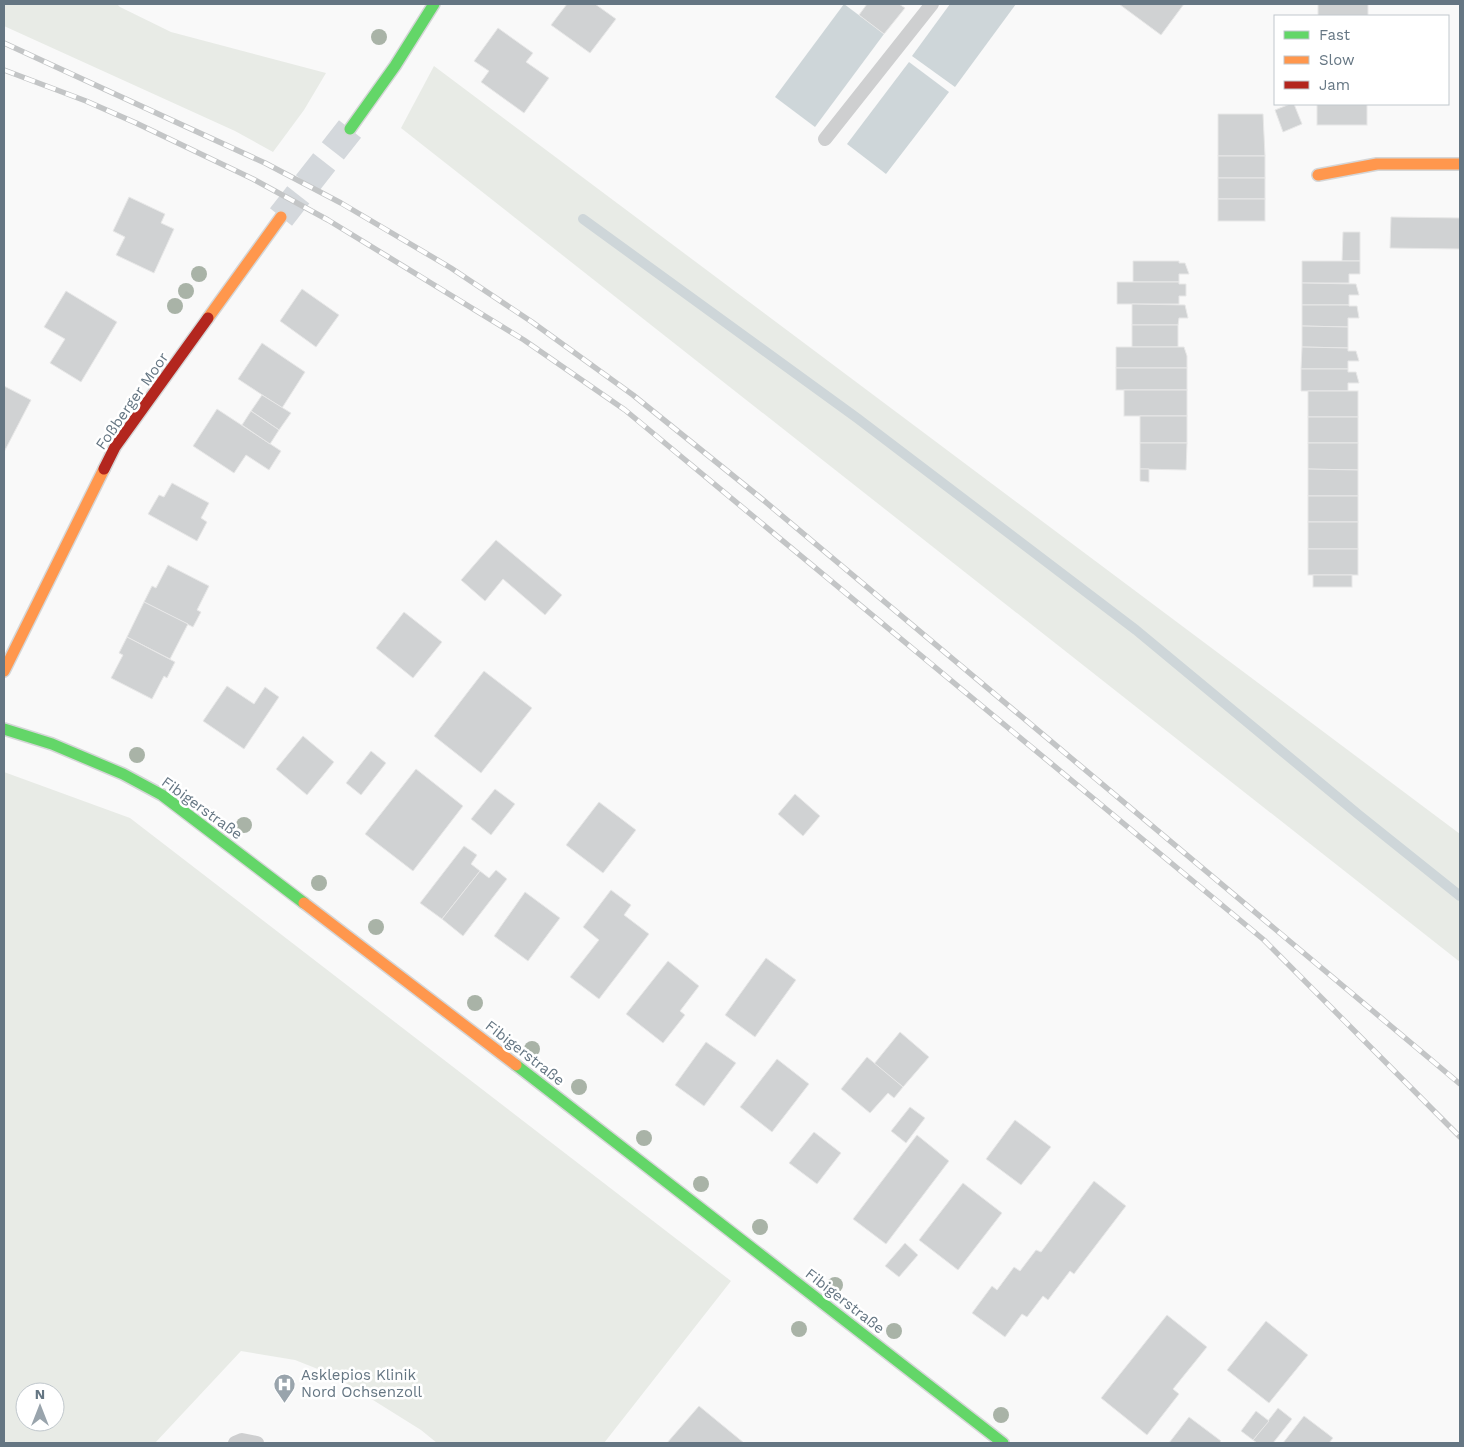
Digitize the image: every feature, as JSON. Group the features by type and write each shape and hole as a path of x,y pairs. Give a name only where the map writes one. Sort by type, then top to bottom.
{"street":[{"path":"350,129 434,4"},
{"path":"1318,175 1376,164 1460,164"},
{"name":"Foßberger Moor","path":"4,671 115,447 282,217"},
{"name":"Fibigerstraße","path":"4,728 52,744 123,774 162,795 487,1042 1003,1443"}],"lane":[{"path":"825,139 932,4"},
{"path":"235,1443 242,1440 258,1443"}],"shaded area":[{"path":"4,4 117,4 171,32 326,73 304,110 273,152 235,131 4,26"},
{"path":"844,4 884,34 815,127 775,97"},
{"path":"950,4 1016,4 955,87 912,56"},
{"path":"909,62 949,92 886,174 847,144"},
{"path":"434,66 1460,834 1460,962 401,128"},
{"path":"4,772 130,818 731,1281 604,1443 437,1443 421,1430 333,1375 295,1360 241,1351 155,1443 4,1443"}],"building":[{"path":"567,4 595,4 616,19 590,53 551,25"},
{"path":"867,4 899,4 905,8 884,34 859,15"},
{"path":"1119,4 1184,4 1161,35"},
{"path":"1318,4 1368,4 1368,15 1318,15"},
{"path":"498,28 533,53 526,62 549,78 524,113 481,82 489,71 474,61"},
{"path":"1288,105 1294,105 1302,124 1283,132 1275,110"},
{"path":"1317,105 1367,105 1367,125 1317,125"},
{"path":"1218,114 1263,114 1265,156 1218,156"},
{"path":"1218,156 1265,156 1265,178 1218,178"},
{"path":"1218,178 1265,178 1265,199 1218,199"},
{"path":"129,197 165,214 161,223 174,229 154,273 116,255 125,237 113,231"},
{"path":"1218,199 1265,199 1265,221 1218,221"},
{"path":"1391,217 1460,218 1460,249 1390,248"},
{"path":"1343,232 1360,232 1360,261 1342,261"},
{"path":"1133,261 1179,261 1179,263 1185,263 1189,274 1179,274 1179,282 1133,282"},
{"path":"1302,261 1360,261 1360,274 1349,274 1349,283 1302,283"},
{"path":"1117,282 1179,282 1179,284 1186,284 1186,296 1179,296 1179,304 1117,304"},
{"path":"1302,283 1356,284 1359,295 1349,295 1349,305 1302,305"},
{"path":"302,289 339,315 316,347 280,321"},
{"path":"66,291 117,322 81,382 50,363 65,339 44,327"},
{"path":"1132,304 1185,305 1188,318 1179,318 1178,325 1132,325"},
{"path":"1302,305 1357,306 1359,318 1348,318 1348,327 1302,326"},
{"path":"1132,325 1178,325 1178,347 1132,347"},
{"path":"1302,326 1348,327 1348,348 1302,347"},
{"path":"262,343 305,372 282,408 238,379"},
{"path":"1116,347 1184,347 1187,356 1187,368 1116,368"},
{"path":"1302,347 1348,348 1348,351 1356,351 1359,361 1348,361 1348,369 1301,369"},
{"path":"1116,368 1187,368 1187,390 1116,390"},
{"path":"1301,369 1348,369 1348,372 1356,372 1359,383 1348,383 1348,391 1301,391"},
{"path":"4,386 31,400 4,452"},
{"path":"1124,390 1187,390 1187,416 1124,416"},
{"path":"1308,391 1358,391 1358,417 1308,417"},
{"path":"262,395 291,413 279,430 251,411"},
{"path":"217,409 281,451 269,470 246,455 234,473 193,446"},
{"path":"251,411 279,430 270,444 242,425"},
{"path":"1140,416 1187,416 1187,443 1140,443"},
{"path":"1308,417 1358,417 1358,443 1308,443"},
{"path":"1140,443 1187,443 1186,470 1140,469"},
{"path":"1308,443 1358,443 1358,470 1308,469"},
{"path":"1140,469 1149,469 1149,482 1140,481"},
{"path":"1308,469 1358,470 1358,496 1308,496"},
{"path":"172,483 209,503 201,518 207,522 197,541 148,514 159,495 164,497"},
{"path":"1308,496 1358,496 1358,522 1308,522"},
{"path":"1308,522 1358,522 1358,549 1308,549"},
{"path":"496,540 562,595 545,615 503,579 485,601 461,580"},
{"path":"1308,549 1358,549 1358,575 1308,575"},
{"path":"168,565 209,586 197,610 201,612 193,627 144,602 152,586 156,588"},
{"path":"1313,575 1352,575 1352,587 1313,587"},
{"path":"144,602 188,624 170,659 127,637"},
{"path":"404,612 442,642 413,678 376,648"},
{"path":"127,637 175,662 167,678 164,676 152,699 111,678 123,655 119,653"},
{"path":"484,671 532,708 481,773 434,736"},
{"path":"227,686 254,704 265,687 279,697 244,749 203,721"},
{"path":"303,736 334,762 307,795 276,769"},
{"path":"371,751 386,763 361,795 346,783"},
{"path":"416,769 463,806 413,871 365,834"},
{"path":"495,789 515,804 491,835 471,819"},
{"path":"795,794 820,816 803,836 778,814"},
{"path":"599,802 636,830 603,873 566,845"},
{"path":"464,846 477,855 471,864 480,871 442,919 420,903"},
{"path":"496,870 507,879 463,936 442,919 480,871 489,878"},
{"path":"611,890 631,905 624,915 649,934 599,999 570,977 599,940 583,927"},
{"path":"525,892 560,918 528,961 494,936"},
{"path":"766,958 796,980 755,1037 725,1015"},
{"path":"668,961 699,986 680,1011 685,1015 663,1043 626,1014"},
{"path":"900,1032 929,1057 903,1087 874,1064"},
{"path":"706,1042 736,1063 704,1106 675,1085"},
{"path":"867,1057 903,1087 894,1098 888,1093 870,1113 841,1089"},
{"path":"777,1059 809,1084 772,1132 740,1107"},
{"path":"910,1107 925,1118 906,1143 891,1131"},
{"path":"1015,1120 1051,1147 1021,1185 986,1159"},
{"path":"814,1132 841,1153 817,1184 789,1163"},
{"path":"917,1135 949,1161 886,1244 853,1219"},
{"path":"1094,1181 1126,1206 1074,1274 1070,1271 1048,1300 1043,1296 1027,1317 1022,1314 1005,1337 972,1313 992,1286 997,1290 1014,1267 1020,1271 1036,1250 1041,1252"},
{"path":"963,1183 1002,1213 958,1270 919,1240"},
{"path":"905,1243 918,1255 899,1277 885,1266"},
{"path":"1167,1315 1207,1347 1173,1389 1179,1394 1147,1435 1101,1398"},
{"path":"1266,1321 1308,1355 1269,1403 1227,1370"},
{"path":"699,1406 744,1443 667,1443"},
{"path":"1278,1408 1292,1419 1273,1443 1257,1443 1253,1440"},
{"path":"1256,1411 1269,1421 1253,1440 1241,1431"},
{"path":"1304,1416 1333,1438 1329,1443 1283,1443"},
{"path":"1189,1417 1221,1441 1219,1443 1169,1443"}],"waterway":[{"path":"583,219 857,418 1136,630 1460,896"}],"tunnel":[{"path":"281,217 350,129"}],"railway":[{"path":"4,43 265,163 341,203 451,268 532,322 633,395 762,499 1460,1084"},
{"path":"4,70 86,101 136,123 253,179 328,220 524,340 625,410 1264,940 1460,1137"}],"traffic: fast":[{"path":"350,129 395,66 434,4"},
{"path":"4,729 52,744 123,774 162,795 304,903"},
{"path":"516,1065 1003,1443"}],"traffic: slow":[{"path":"1318,175 1377,164 1460,164"},
{"path":"208,318 281,217"},
{"path":"4,671 104,469"},
{"path":"304,903 516,1065"}],"traffic: jam":[{"path":"104,469 115,447 208,318"}],"place":[{"name":"Asklepios Klinik Nord Ochsenzoll","path":"285,1403"}]}
